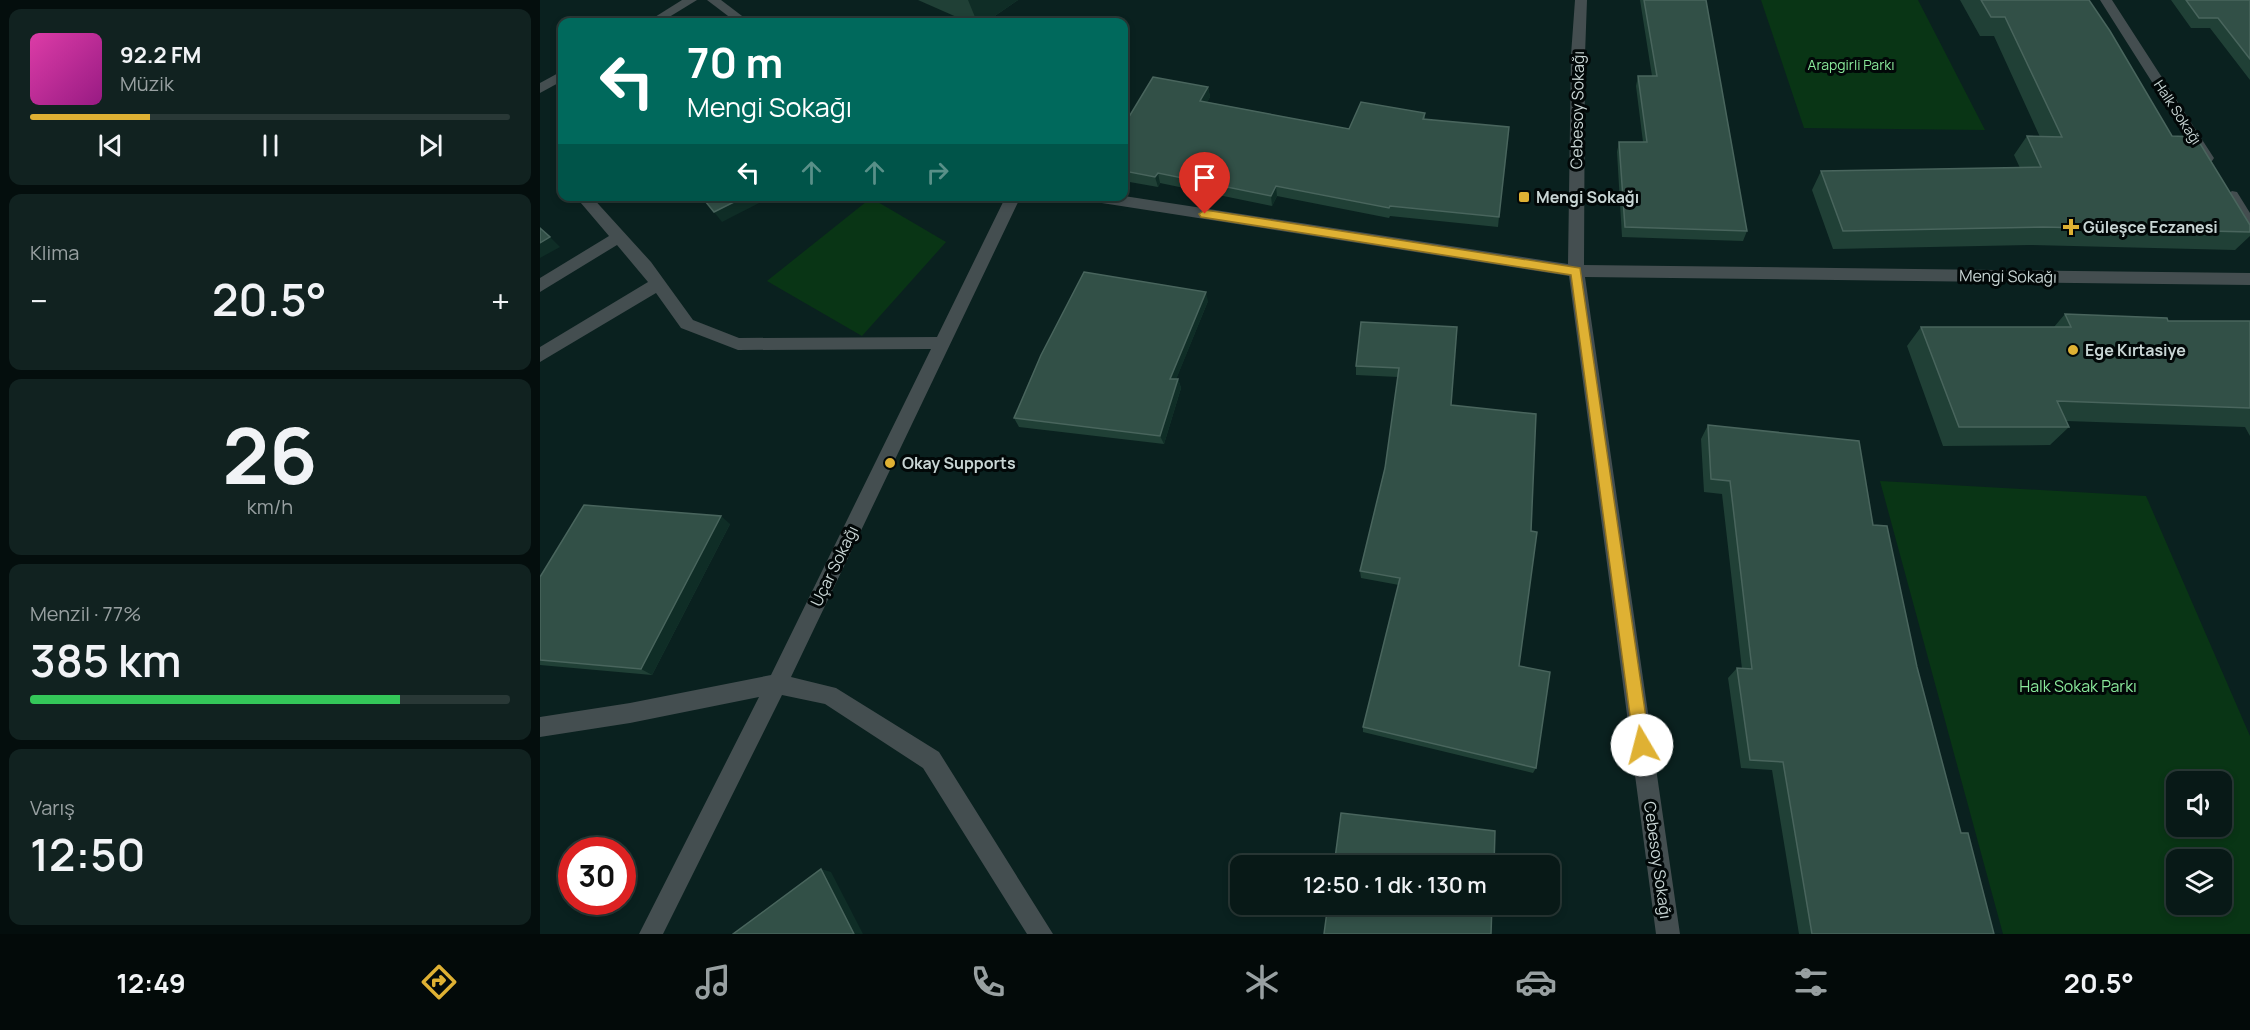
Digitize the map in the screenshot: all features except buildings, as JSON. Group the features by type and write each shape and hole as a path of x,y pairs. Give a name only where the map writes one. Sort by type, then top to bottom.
{"street":[{"path":"660,18 692,0"},
{"path":"713,0 738,18"},
{"name":"Cebesoy Sokağı","path":"1581,0 1578,55 1576,271 1668,934"},
{"name":"Halk Sokağı","path":"2106,0 2250,225"},
{"path":"540,88 558,77"},
{"path":"586,201 645,266 687,324 738,344 942,343"},
{"name":"Uçar Sokağı","path":"651,934 777,684 1012,201"},
{"name":"Mengi Sokağı","path":"1121,201 1576,271 2250,279"},
{"path":"540,286 618,237"},
{"path":"540,355 658,284"},
{"path":"540,727 630,713 777,684 829,695 930,760 1041,934"}],"green space":[{"name":"Arapgirli Parkı","path":"1761,0 1918,0 1985,130 1804,128"},
{"path":"867,201 876,201 946,242 862,336 767,281"},
{"name":"Halk Sokak Parkı","path":"1880,481 2146,496 2250,736 2250,934 2003,934"}],"place":[{"name":"Mengi Sokağı","path":"1524,197"},
{"name":"Güleşce Eczanesi","path":"2071,227"},
{"name":"Ege Kırtasiye","path":"2073,350"},
{"name":"Okay Supports","path":"890,463"}],"route":[{"path":"1205,214 1576,271 1642,745"}]}
